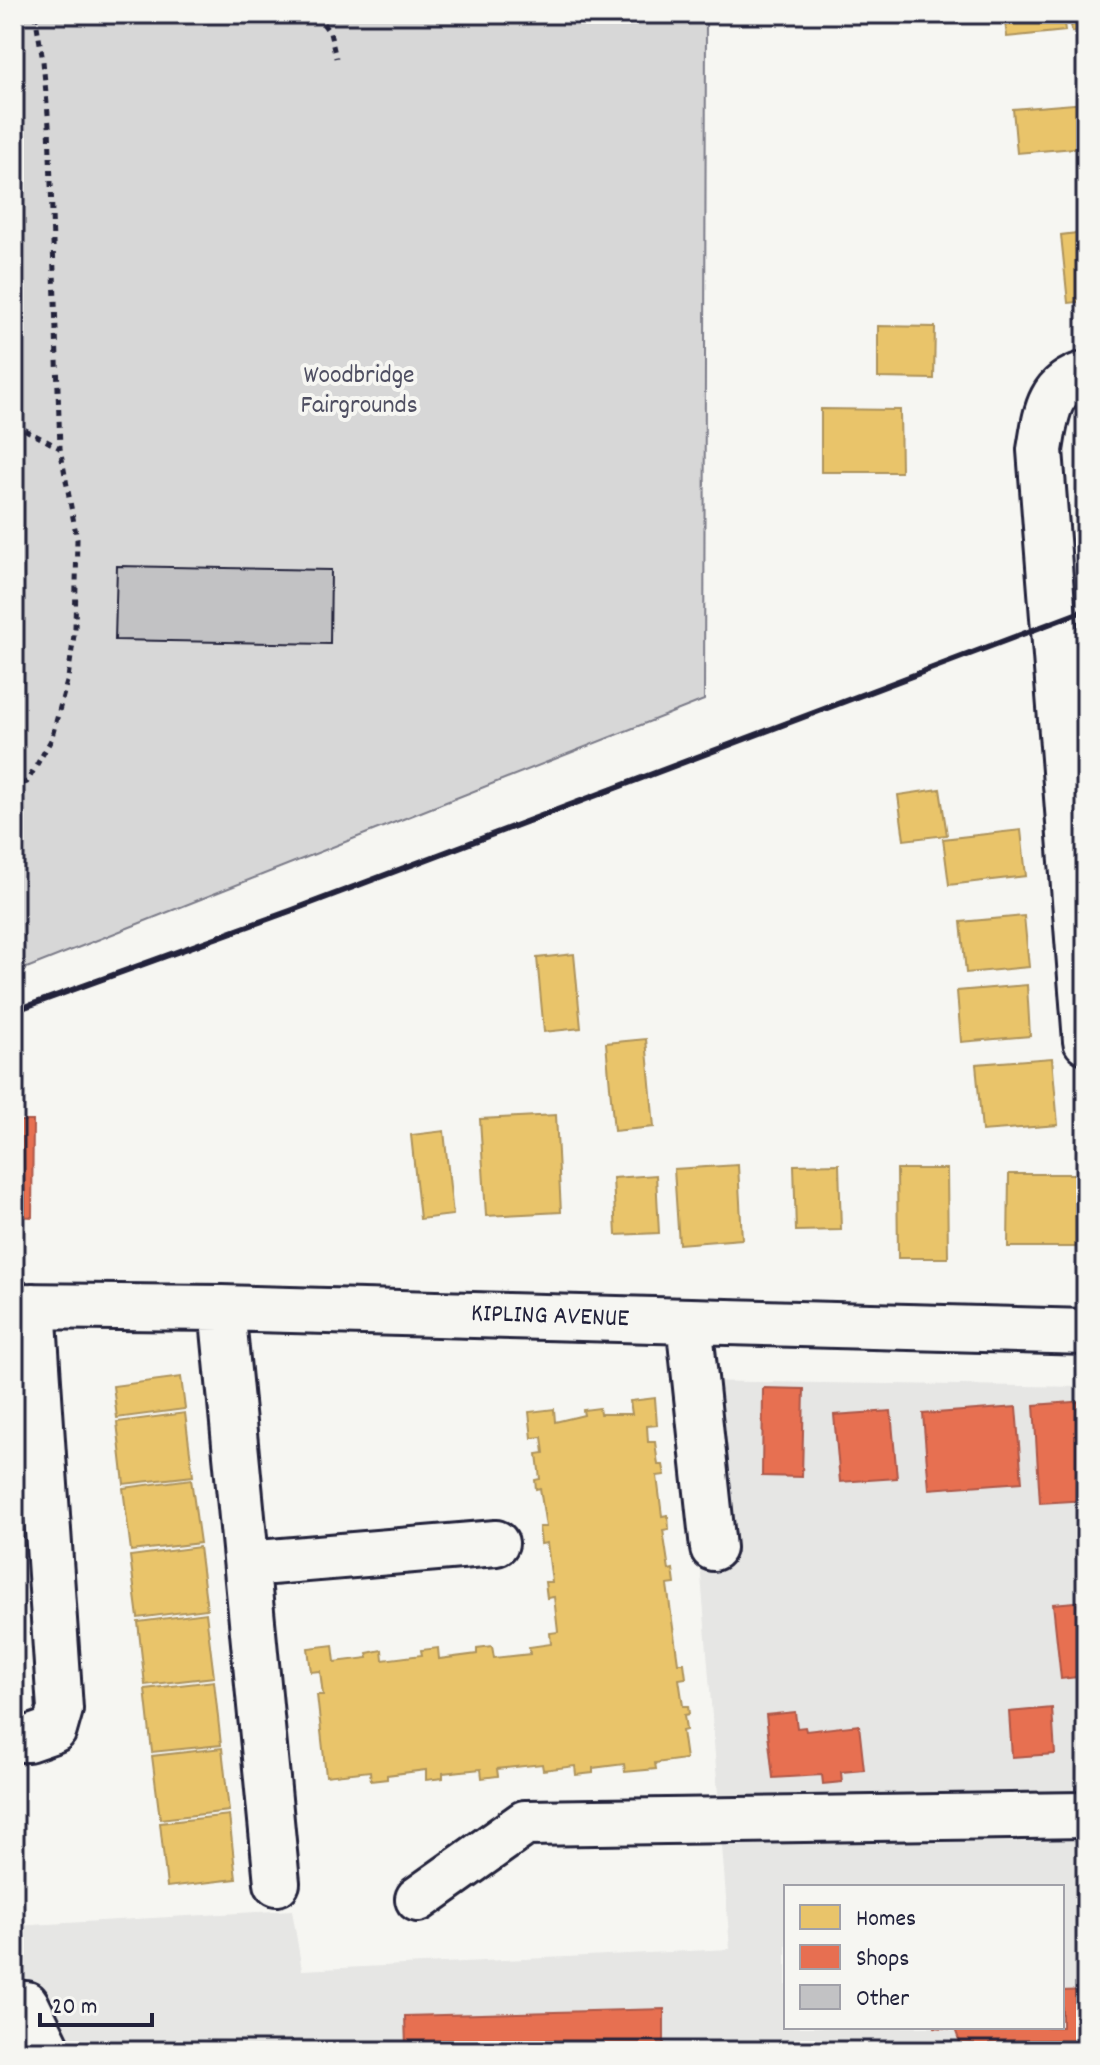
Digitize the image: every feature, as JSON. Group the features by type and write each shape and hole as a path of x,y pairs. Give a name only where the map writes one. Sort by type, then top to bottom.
{"street":[{"path":"1076,378 1050,401 1040,450 1086,1041"},
{"path":"14,1739 28,1739 54,1730 60,1709 24,1306"},
{"name":"KIPLING AVENUE","path":"24,1306 222,1308 1086,1332"},
{"path":"222,1308 277,1883"},
{"path":"689,1321 713,1548"},
{"path":"247,1564 496,1543"},
{"path":"418,1899 525,1823 1086,1815"},
{"path":"14,2004 26,2004 49,2051"}],"path":[{"path":"14,786 27,782 51,740 68,678 75,628 77,539 60,448 49,125 35,14"},
{"path":"316,14 330,33 336,58"},
{"path":"14,424 60,448"}],"shaded area":[{"path":"686,1381 1086,1387 1086,2051 14,2051 14,1926 292,1910 302,1970 730,1949"}],"green space":[{"name":"Woodbridge Fairgrounds","path":"14,14 706,14 704,700 14,973"}],"building: Homes":[{"path":"1004,14 1063,14 1065,31 1007,37"},
{"path":"1070,14 1086,14 1086,30 1072,32"},
{"path":"1086,103 1086,147 1017,153 1013,109"},
{"path":"1086,232 1086,301 1068,303 1061,235"},
{"path":"878,326 935,327 934,379 878,378"},
{"path":"821,409 900,410 901,472 821,472"},
{"path":"940,789 947,835 904,840 898,795"},
{"path":"1021,830 1026,876 949,885 943,839"},
{"path":"1024,916 1029,967 966,973 961,922"},
{"path":"574,954 581,1028 544,1032 537,958"},
{"path":"1027,985 1030,1036 961,1042 957,991"},
{"path":"646,1039 654,1127 614,1131 606,1043"},
{"path":"1052,1058 1058,1125 982,1131 976,1064"},
{"path":"556,1115 561,1212 486,1216 480,1119"},
{"path":"444,1131 453,1215 420,1219 411,1135"},
{"path":"839,1164 841,1230 796,1231 794,1165"},
{"path":"738,1165 742,1239 679,1244 674,1169"},
{"path":"897,1169 947,1169 948,1258 898,1258"},
{"path":"1009,1174 1077,1174 1076,1247 1008,1247"},
{"path":"656,1175 659,1233 616,1235 613,1178"},
{"path":"181,1377 185,1409 117,1418 113,1386"},
{"path":"655,1398 657,1425 647,1426 648,1442 655,1442 658,1465 663,1465 665,1475 657,1476 662,1516 668,1515 669,1529 663,1530 669,1570 673,1569 675,1584 667,1585 678,1663 684,1663 686,1678 679,1679 683,1706 688,1706 689,1714 684,1715 686,1730 682,1731 686,1759 655,1763 656,1769 625,1772 624,1764 593,1768 593,1773 576,1775 575,1766 543,1770 542,1764 497,1769 498,1776 482,1778 481,1769 443,1773 443,1778 426,1780 426,1770 387,1775 387,1779 371,1781 370,1771 326,1776 317,1695 323,1695 320,1671 311,1672 308,1648 333,1645 335,1662 368,1658 367,1653 382,1650 383,1660 422,1655 421,1650 438,1648 439,1659 477,1654 477,1648 492,1646 494,1658 530,1654 529,1647 551,1644 550,1633 558,1632 554,1597 547,1598 545,1582 552,1582 547,1543 541,1544 539,1527 546,1527 540,1488 536,1489 535,1480 540,1479 537,1454 544,1453 542,1437 532,1438 529,1412 554,1409 555,1422 584,1415 583,1410 599,1408 600,1414 632,1414 630,1401"},
{"path":"185,1413 193,1476 124,1484 117,1422"},
{"path":"191,1479 200,1543 131,1551 123,1488"},
{"path":"199,1547 207,1609 138,1618 130,1556"},
{"path":"206,1613 214,1677 145,1685 138,1622"},
{"path":"214,1681 221,1745 152,1752 145,1689"},
{"path":"222,1748 229,1811 160,1819 152,1756"},
{"path":"229,1815 236,1879 167,1887 160,1823"}],"building: Shops":[{"path":"14,1121 33,1121 32,1217 14,1216"},
{"path":"763,1388 804,1389 802,1477 762,1476"},
{"path":"1086,1401 1086,1500 1040,1503 1034,1405"},
{"path":"1016,1407 1022,1482 929,1489 923,1414"},
{"path":"891,1411 897,1478 840,1482 834,1415"},
{"path":"1086,1601 1086,1676 1061,1679 1053,1604"},
{"path":"1052,1708 1055,1754 1012,1757 1009,1712"},
{"path":"795,1712 797,1728 805,1727 806,1731 859,1725 864,1770 841,1772 842,1782 823,1784 822,1775 773,1778 766,1715"},
{"path":"1086,1990 1086,2051 962,2048 955,2029 1064,2029 1064,1991"},
{"path":"664,2009 664,2045 615,2046 616,2051 370,2051 406,2048 405,2016"}],"building: Other":[{"path":"117,566 331,570 330,644 115,640"}],"railway":[{"path":"14,1011 290,911 1086,610"}]}
